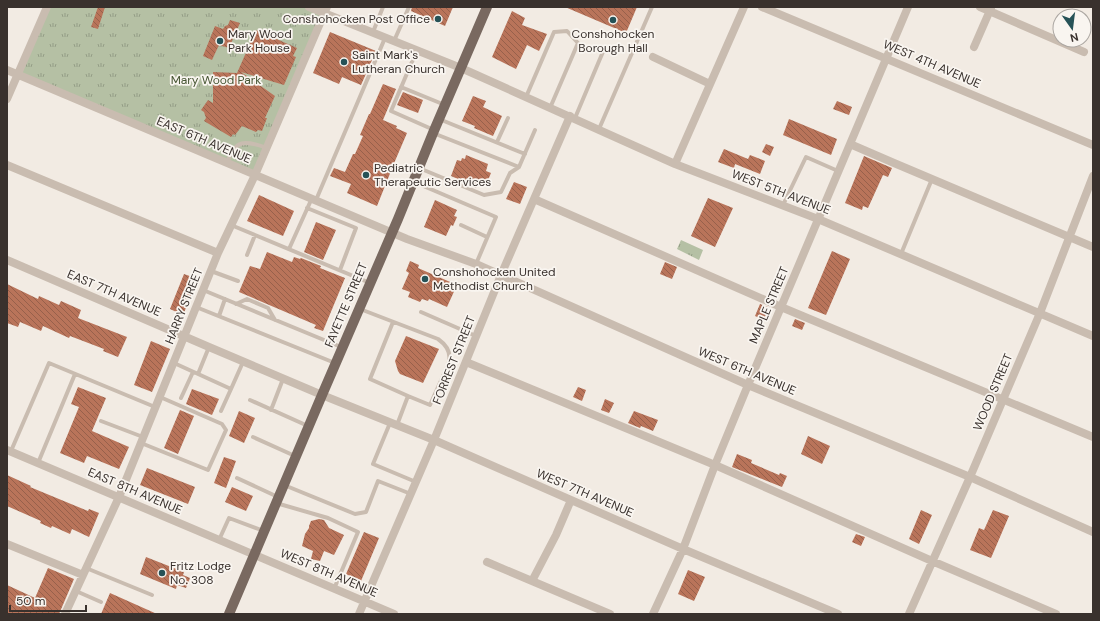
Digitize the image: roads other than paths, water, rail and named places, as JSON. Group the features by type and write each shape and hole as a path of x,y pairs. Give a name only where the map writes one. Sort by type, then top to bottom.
{"main road":[{"name":"FAYETTE STREET","path":"229,614 308,426 360,309 433,132 487,7"}],"street":[{"path":"7,99 47,7"},
{"name":"WEST 5TH AVENUE","path":"309,7 325,10 394,41 461,68 675,164 818,219 1093,336"},
{"path":"675,164 744,7"},
{"name":"WEST 4TH AVENUE","path":"762,7 1093,145"},
{"name":"MAPLE STREET","path":"653,614 683,549 748,385 908,7"},
{"path":"980,7 990,9 1084,52"},
{"path":"974,47 990,9"},
{"name":"HARRY STREET","path":"65,614 119,497 218,253 267,148 325,10"},
{"path":"653,57 710,84"},
{"name":"EAST 6TH AVENUE","path":"7,70 392,232"},
{"name":"FORREST STREET","path":"359,614 434,440 501,275 572,117"},
{"path":"850,144 1093,247"},
{"path":"7,165 218,253"},
{"name":"WOOD STREET","path":"909,614 970,477 1040,313 1093,176"},
{"path":"534,199 781,307 1093,437"},
{"name":"WEST 6TH AVENUE","path":"392,232 407,239 476,264 748,385 970,477 1093,532"},
{"name":"EAST 7TH AVENUE","path":"7,260 209,348 322,395"},
{"path":"466,362 715,466 1056,614"},
{"name":"WEST 7TH AVENUE","path":"322,395 434,440 683,549 838,614"},
{"name":"EAST 8TH AVENUE","path":"9,451 254,555"},
{"path":"532,581 556,535 571,500"},
{"path":"7,544 85,572"},
{"name":"WEST 8TH AVENUE","path":"254,555 394,614"},
{"path":"487,562 610,614"}],"lane":[{"path":"373,32 383,7"},
{"path":"394,41 409,7"},
{"path":"599,129 652,7"},
{"path":"526,98 554,32 567,31 578,42 550,108"},
{"path":"289,249 307,208 314,199 385,37"},
{"path":"572,117 605,47"},
{"path":"417,50 391,111 433,132 519,167"},
{"path":"401,86 445,105"},
{"path":"497,142 508,118"},
{"path":"439,119 525,154"},
{"path":"419,168 484,196 501,192 510,172 519,167 536,130"},
{"path":"227,163 230,153 235,147 246,142 267,148"},
{"path":"783,205 806,157 839,171"},
{"path":"901,254 932,179"},
{"path":"413,182 496,217 476,264"},
{"path":"307,208 356,228"},
{"path":"340,270 361,219"},
{"path":"231,225 370,283"},
{"path":"462,225 487,237"},
{"path":"246,255 255,235"},
{"path":"211,271 238,281"},
{"path":"203,290 342,348"},
{"path":"219,316 225,299"},
{"path":"236,304 247,299 268,308 275,320"},
{"path":"196,307 336,363"},
{"path":"360,309 438,339 448,348 450,359 430,405 370,379 393,322"},
{"path":"421,312 477,336"},
{"path":"198,374 209,348"},
{"path":"221,411 243,362"},
{"path":"9,451 49,363 155,407"},
{"path":"173,363 231,389"},
{"path":"181,398 193,372"},
{"path":"38,463 75,374"},
{"path":"271,410 283,379"},
{"path":"101,421 208,470 226,430 222,424 160,396"},
{"path":"408,396 373,464 416,482"},
{"path":"250,400 308,426"},
{"path":"253,437 296,456"},
{"path":"237,478 277,500 328,518 358,532 334,588"},
{"path":"284,485 355,514 366,512 378,481 411,494"},
{"path":"219,540 229,518 264,532"},
{"path":"85,572 152,595"},
{"path":"76,591 101,602"}],"place":[{"name":"Conshohocken Post Office","path":"438,19"},
{"name":"Conshohocken Borough Hall","path":"613,20"},
{"name":"Mary Wood Park House","path":"220,41"},
{"name":"Saint Mark's Lutheran Church","path":"344,62"},
{"name":"Pediatric Therapeutic Services","path":"366,175"},
{"name":"Conshohocken United Methodist Church","path":"425,279"},
{"name":"Fritz Lodge No. 308","path":"162,573"}],"park label":[{"name":"Mary Wood Park","path":"216,80"}]}
